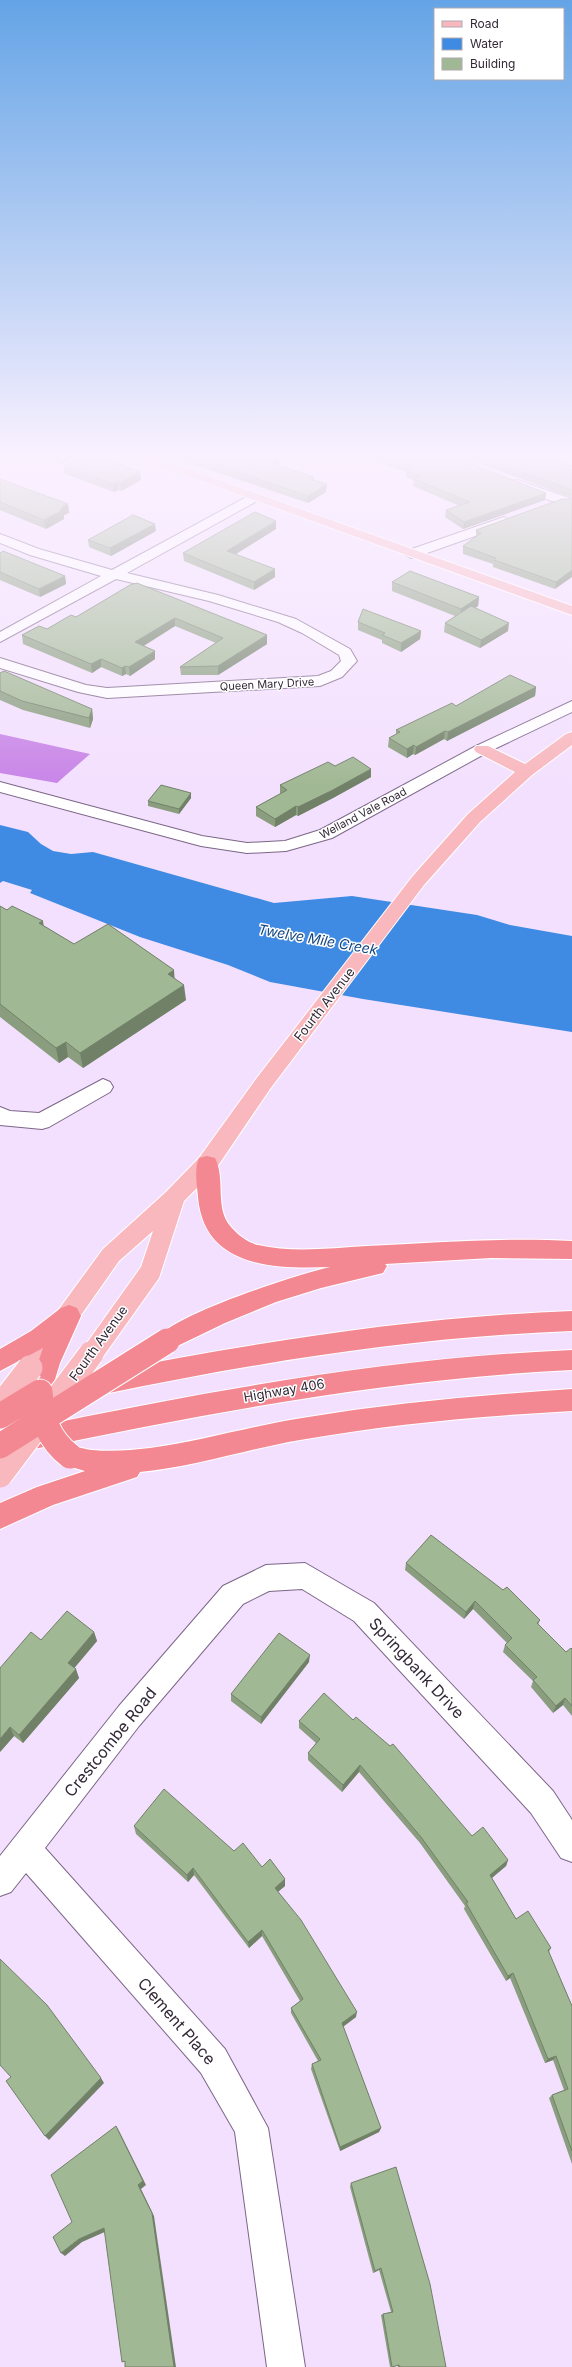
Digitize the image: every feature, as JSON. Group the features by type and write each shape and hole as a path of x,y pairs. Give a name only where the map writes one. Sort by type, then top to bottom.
{"highway":[{"path":"207,1164 213,1217 222,1233 245,1250 282,1258 514,1248 572,1250"},
{"path":"0,1446 167,1341 205,1319 306,1282 353,1270 465,1251"},
{"path":"0,1361 39,1338 69,1315"},
{"path":"0,1406 157,1372 283,1350 413,1332 572,1322"},
{"path":"0,1416 67,1374 91,1354"},
{"name":"Highway 406","path":"0,1446 138,1416 360,1377 467,1365 572,1360"},
{"path":"39,1365 42,1420 54,1442 70,1456 83,1461 99,1463 174,1455"},
{"path":"0,1517 25,1504 60,1490 174,1455 298,1429 390,1415 572,1400"}],"main road":[{"path":"441,564 572,611"},
{"name":"Fourth Avenue","path":"0,1406 39,1365 69,1315 111,1255 174,1198 207,1164 263,1084 418,881 474,818 526,771 572,737"},
{"path":"482,749 526,771"},
{"name":"Fourth Avenue","path":"0,1475 151,1271 174,1198"}],"street":[{"path":"75,564 114,575"},
{"path":"0,638 133,564"},
{"name":"Queen Mary Drive","path":"0,663 84,689 107,693 320,681 336,676 344,670 349,661 345,652 285,619 219,598 114,575"},
{"name":"Welland Vale Road","path":"0,787 202,841 234,847 264,848 306,842 326,834 482,749 572,706"},
{"path":"0,1115 6,1119 42,1121 103,1087"},
{"name":"Springbank Drive","path":"223,1606 233,1595 266,1578 305,1576 364,1612 542,1802 572,1847"},
{"name":"Crestcombe Road","path":"0,1880 26,1850 129,1716 223,1606"},
{"name":"Clement Place","path":"26,1850 213,2061 251,2128 286,2367"}],"shaded area":[{"path":"0,734 90,754 57,783 0,773"}],"water":[{"name":"Twelve Mile Creek","path":"0,825 28,832 41,844 53,851 71,854 93,852 274,903 352,896 477,915 510,925 572,936 572,1032 363,999 270,982 228,965 140,937 30,893 32,890 3,881 0,883"}],"building":[{"path":"0,564 36,564 65,576 39,589 0,572"},
{"path":"211,564 263,564 275,569 254,582"},
{"path":"507,564 572,564 572,570 556,582"},
{"path":"410,571 479,597 461,609 392,582"},
{"path":"137,583 267,635 218,666 180,667 223,638 175,618 135,642 155,651 129,667 125,666 122,668 101,659 91,664 22,635 39,626 47,629 71,615 76,617 130,585"},
{"path":"471,606 509,623 481,640 445,623"},
{"path":"363,609 421,631 401,643 382,635 385,633 358,622"},
{"path":"4,671 92,709 89,718 22,701 0,691 0,673"},
{"path":"510,675 536,687 448,732 445,731 416,747 414,745 407,749 389,738 400,732 396,730 452,703 456,706"},
{"path":"353,757 371,769 333,790 298,807 296,806 275,819 256,807 287,790 280,785 328,762 335,766"},
{"path":"161,785 191,793 179,809 148,801"},
{"path":"0,906 7,910 12,906 43,921 39,923 74,944 108,924 174,970 168,974 184,985 80,1053 66,1042 56,1048 0,1004"},
{"path":"431,1535 503,1590 507,1587 540,1620 537,1623 566,1652 571,1648 572,1649 572,1706 565,1698 556,1706 533,1680 537,1677 505,1645 512,1638 475,1601 466,1612 406,1563"},
{"path":"67,1611 94,1632 68,1663 76,1669 19,1735 10,1727 0,1739 0,1668 31,1632 41,1640"},
{"path":"279,1633 310,1655 261,1717 231,1694"},
{"path":"324,1693 353,1720 356,1717 390,1746 393,1744 472,1836 483,1827 508,1860 490,1875 516,1919 528,1911 551,1948 548,1950 572,2006 572,2151 552,2095 568,2089 556,2056 548,2059 513,1973 508,1976 466,1903 468,1902 421,1837 360,1765 343,1785 308,1753 320,1739 299,1721"},
{"path":"164,1789 234,1851 243,1843 262,1867 270,1859 285,1879 275,1888 301,1920 357,2012 342,2023 381,2128 340,2147 312,2064 321,2060 291,2008 303,1999 262,1930 248,1942 193,1868 187,1875 134,1826"},
{"path":"0,1959 47,2005 101,2078 45,2136 6,2081 11,2077 0,2065"},
{"path":"116,2126 143,2181 138,2185 152,2213 174,2367 125,2367 125,2361 122,2362 104,2228 79,2239 61,2253 53,2237 72,2222 51,2175"},
{"path":"396,2167 430,2284 446,2367 400,2367 399,2365 392,2367 383,2314 393,2312 381,2268 375,2271 351,2183"}]}
